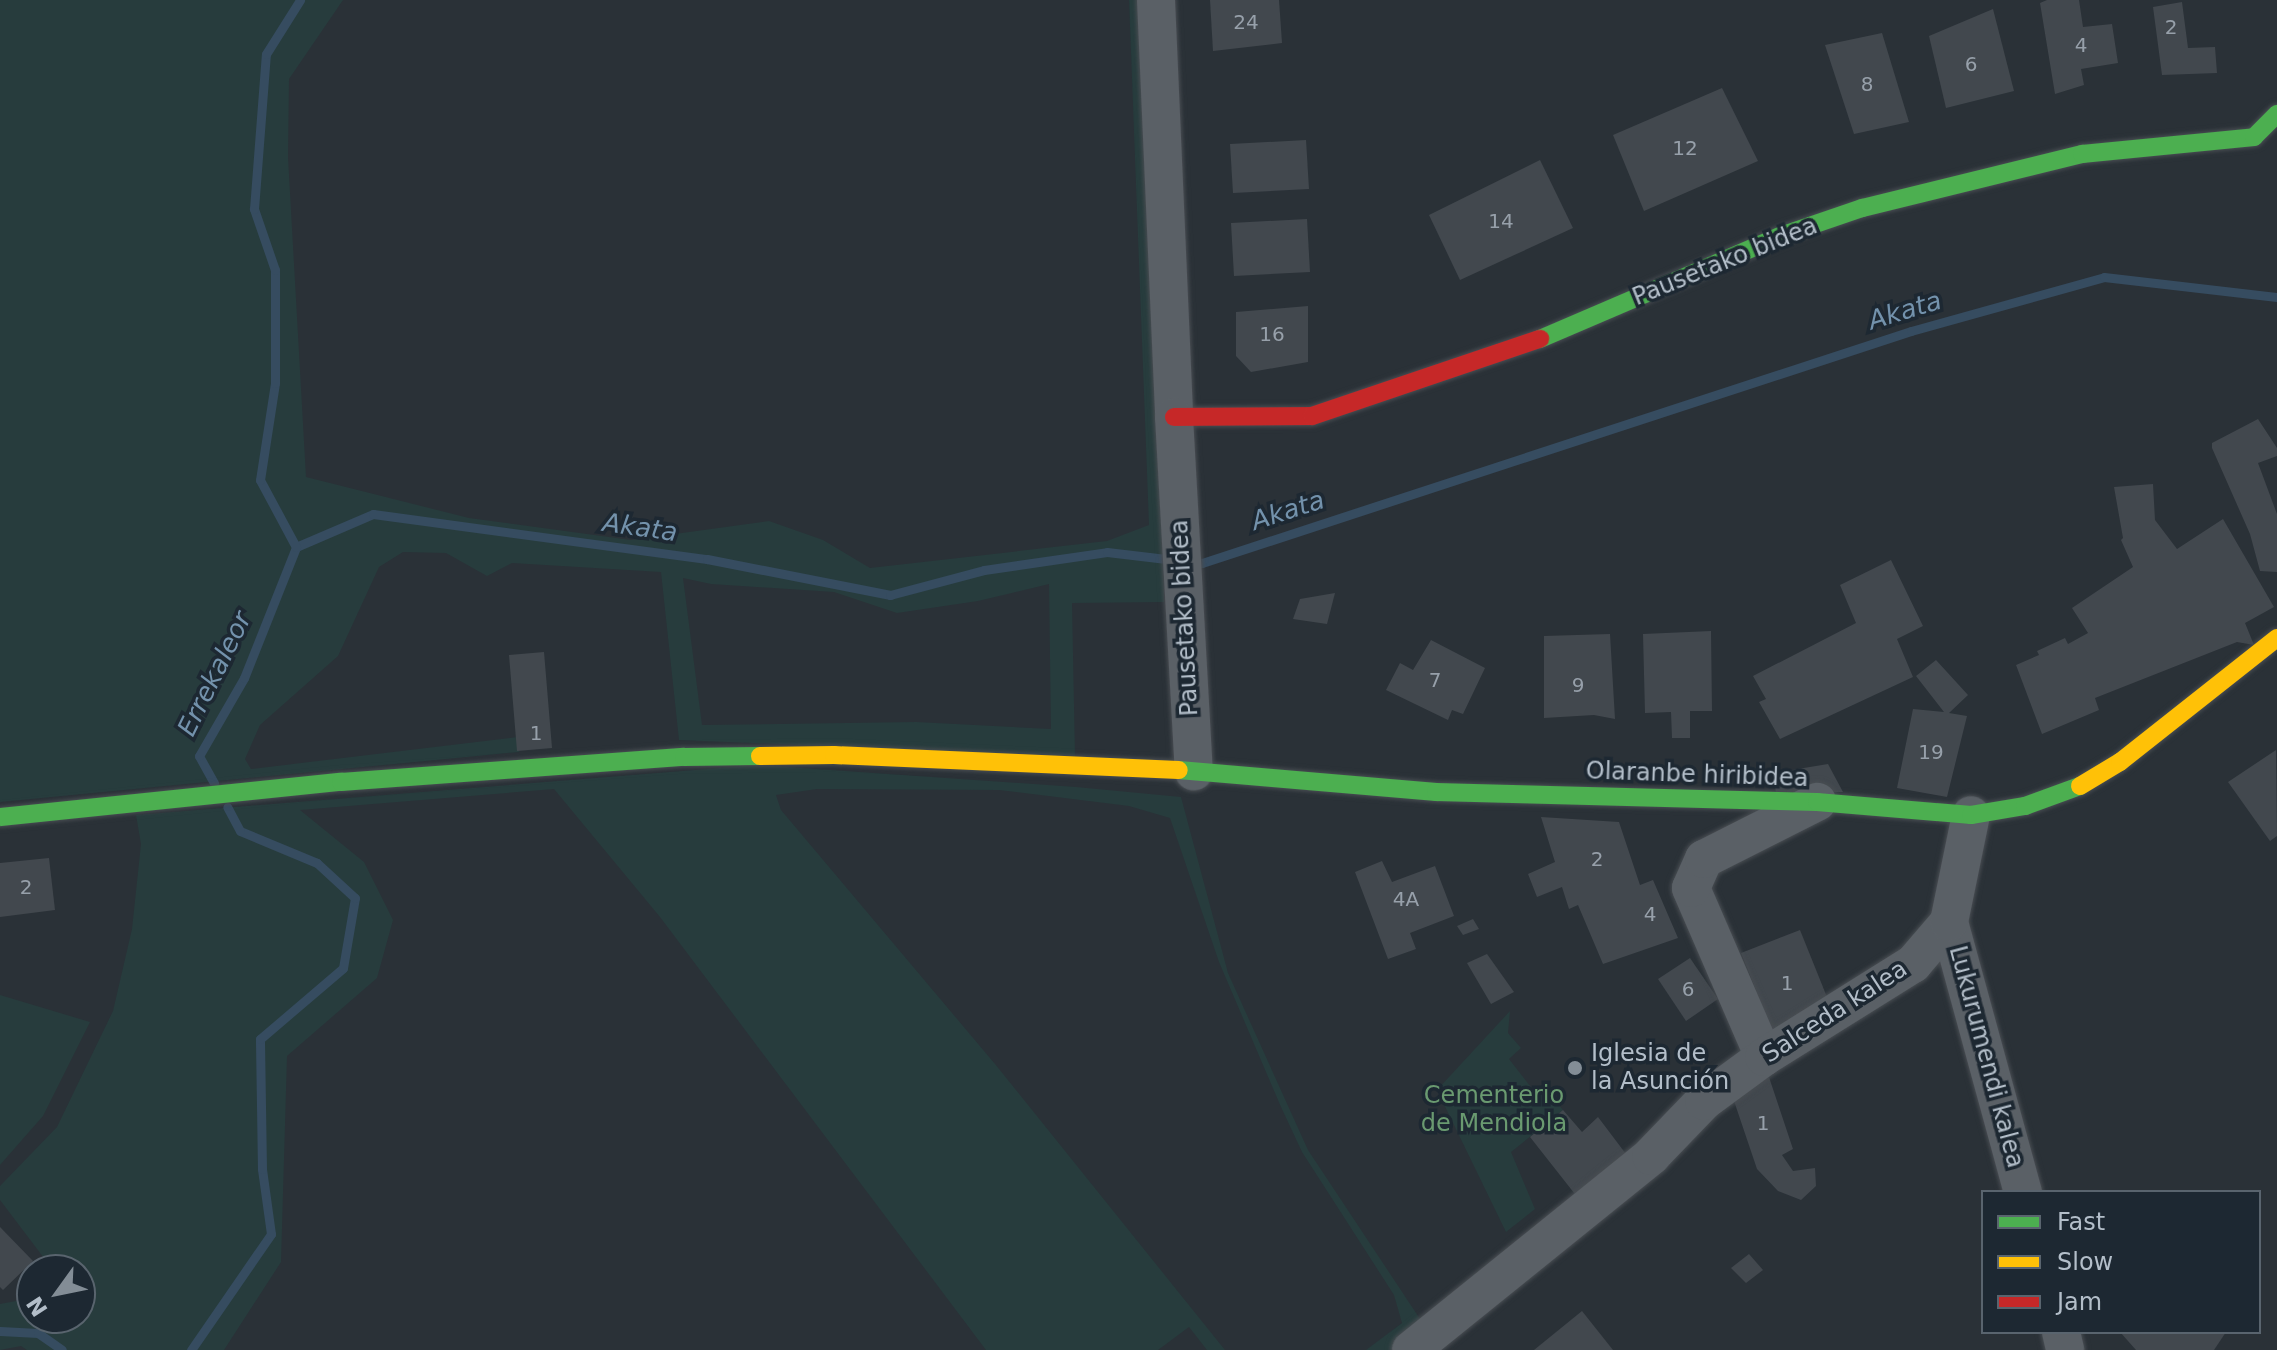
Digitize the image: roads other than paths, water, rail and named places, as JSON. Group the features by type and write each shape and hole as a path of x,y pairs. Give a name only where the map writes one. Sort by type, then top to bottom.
{"street":[{"name":"Pausetako bidea","path":"1156,0 1174,417 1194,771"},
{"name":"Pausetako bidea","path":"1174,417 1312,416 1535,341 1780,236 1862,208 2082,154 2254,137 2277,114"},
{"name":"Olaranbe hiribidea","path":"0,817 250,789 684,757 834,755 1194,771 1436,792 1817,802 1971,815 2025,806 2077,788 2120,762 2277,638"},
{"path":"1764,1057 1691,888 1704,859 1817,802"},
{"name":"Salceda kalea","path":"1411,1350 1651,1156 1704,1101 1764,1057 1913,964 1949,922 1971,815"},
{"name":"Lukurumendi kalea","path":"1949,922 2022,1190"}],"waterway":[{"name":"Errekaleor","path":"214,783 199,756 244,678 296,547 260,480 275,383 275,270 254,209 266,54 300,0"},
{"name":"Akata","path":"1190,561 1202,563 1911,331 2104,277 2277,297"},
{"name":"Akata","path":"296,547 373,514 707,559 890,595 984,570 1107,552 1175,560"},
{"name":"Errekaleor","path":"191,1350 271,1234 262,1169 260,1039 343,968 355,898 317,863 240,831 227,807"},
{"name":"Errekaleor","path":"0,1331 38,1333 62,1350"}],"place":[{"name":"Iglesia de la Asunción","path":"1575,1068"}],"park label":[{"name":"Cementerio de Mendiola","path":"1494,1110"}]}
